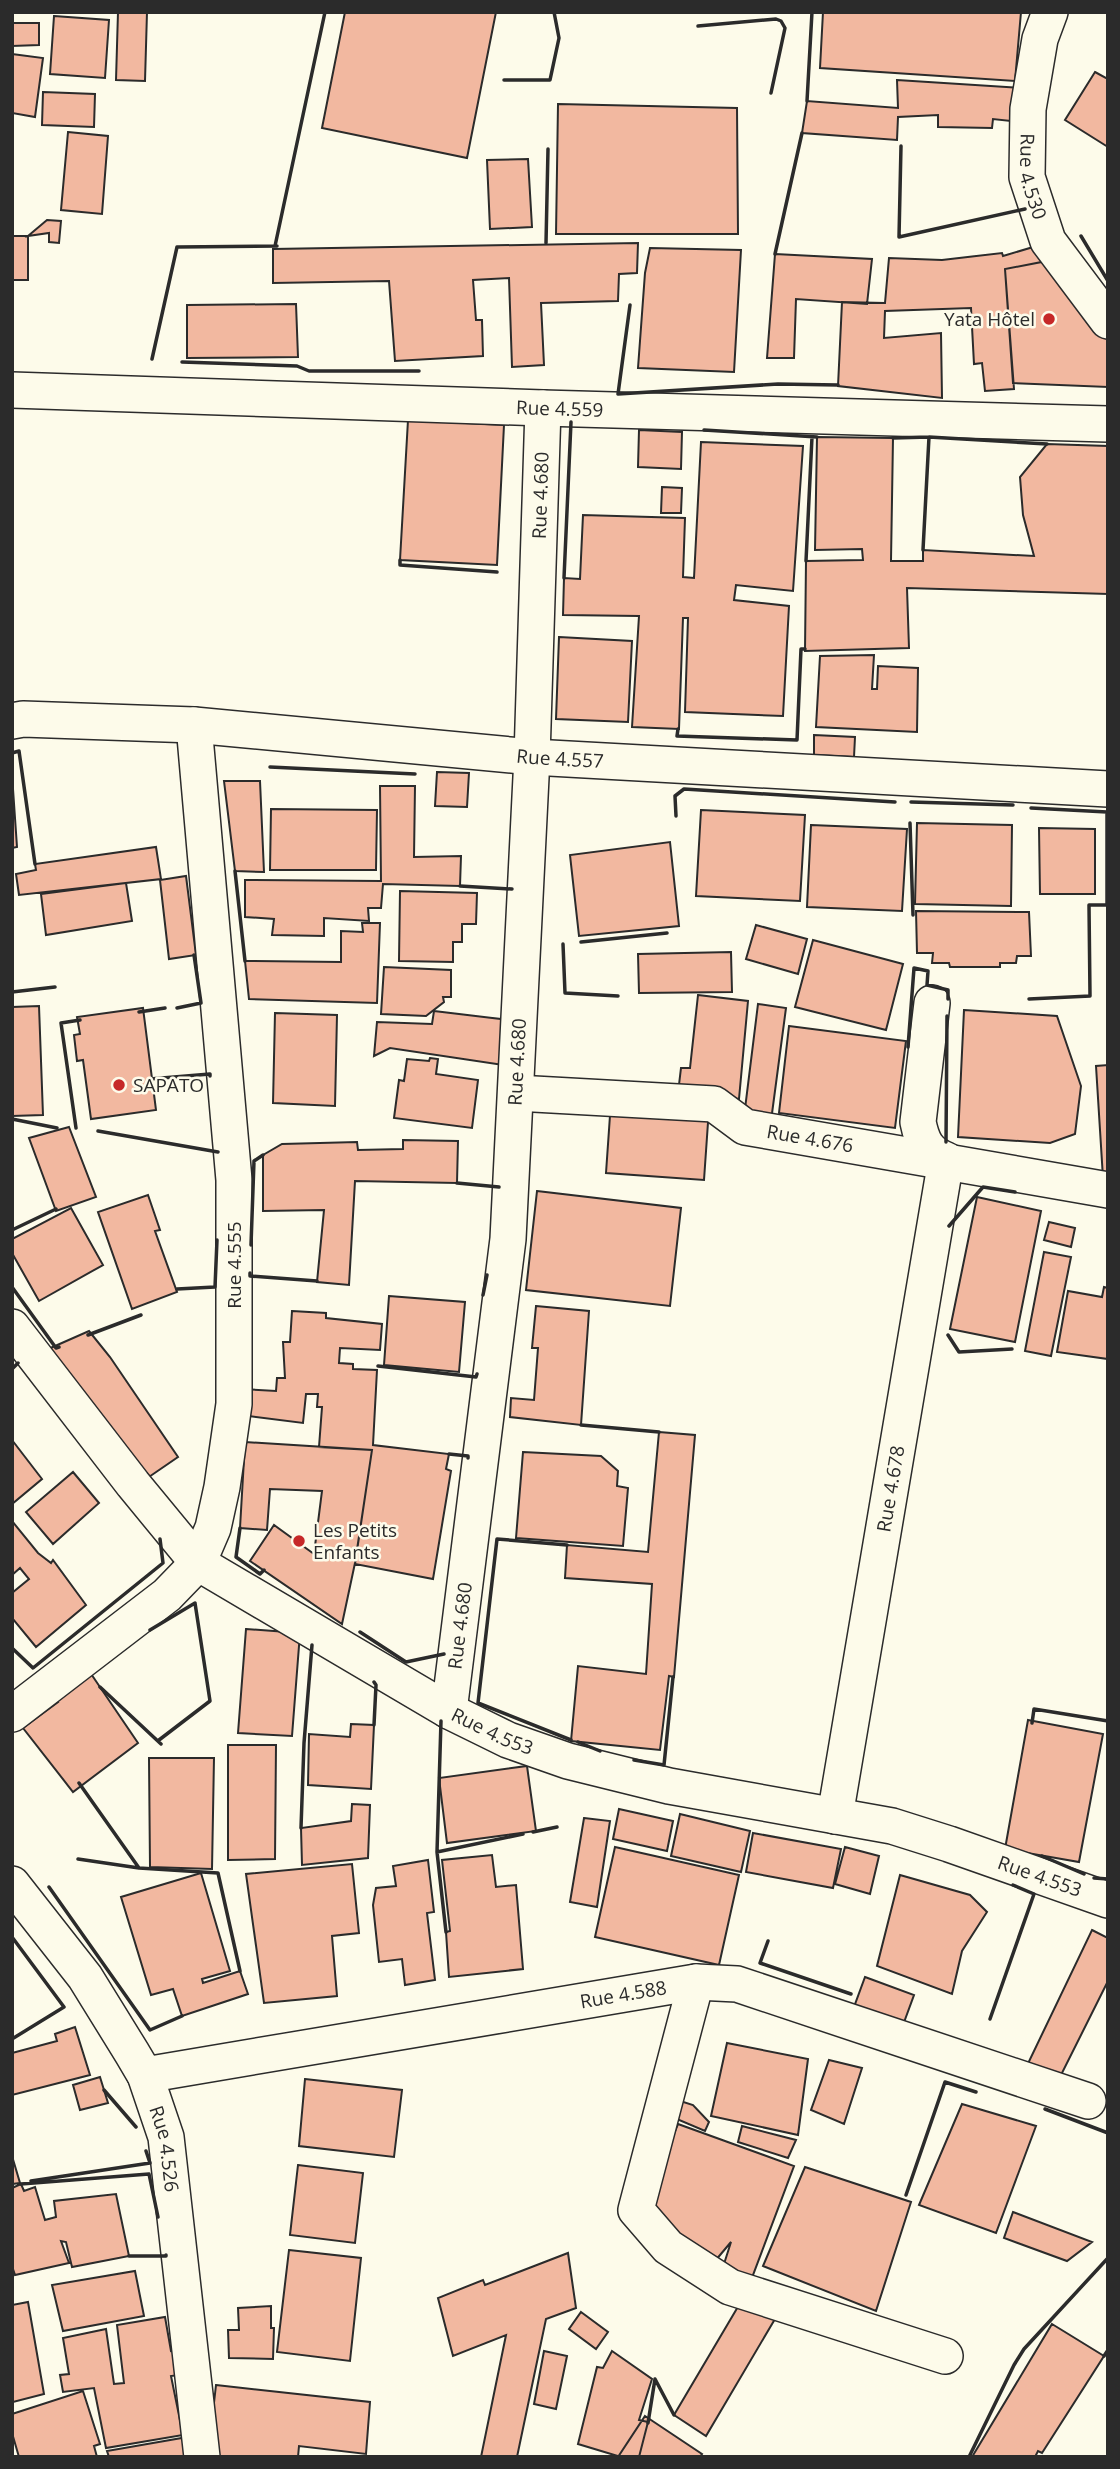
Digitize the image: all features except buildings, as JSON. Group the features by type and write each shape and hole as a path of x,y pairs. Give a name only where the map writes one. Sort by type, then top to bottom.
{"street":[{"name":"Rue 4.530","path":"1050,12 1040,39 1028,109 1027,177 1048,241 1108,321"},
{"name":"Rue 4.559","path":"12,390 1108,424"},
{"name":"Rue 4.680","path":"449,1712 508,1239 532,757 543,408"},
{"name":"Rue 4.557","path":"12,721 23,719 194,725 532,757 1108,789"},
{"name":"Rue 4.555","path":"12,1714 158,1602 198,1563 213,1528 222,1487 234,1404 234,1180 194,725"},
{"path":"932,1003 918,1122 921,1140 931,1154 946,1160"},
{"name":"Rue 4.676","path":"516,1093 714,1104 745,1127 1108,1190"},
{"name":"Rue 4.678","path":"835,1816 946,1160"},
{"name":"Rue 4.553","path":"12,1327 133,1484 198,1563 449,1712 509,1740 568,1761 669,1786 891,1826 1108,1900"},
{"name":"Rue 4.526","path":"12,1884 85,1977 145,2075 166,2137 202,2457"},
{"path":"696,1982 636,2210 668,2247 730,2287 945,2356"},
{"name":"Rue 4.588","path":"145,2075 696,1982 737,1984 1088,2102"}],"wall":[{"path":"275,246 325,12"},
{"path":"504,80 550,80 559,38 554,12"},
{"path":"807,101 812,12"},
{"path":"698,26 776,19 781,21 785,28 771,93"},
{"path":"775,254 802,133"},
{"path":"901,146 899,237 1025,209"},
{"path":"546,243 548,149"},
{"path":"1081,236 1108,281"},
{"path":"152,359 177,247 277,246"},
{"path":"630,305 618,394 778,384 838,385"},
{"path":"182,362 297,366 309,371 419,371"},
{"path":"564,578 571,422"},
{"path":"704,430 817,437"},
{"path":"806,561 812,437"},
{"path":"929,437 1047,444"},
{"path":"893,438 929,437 923,550"},
{"path":"400,560 400,565 497,572"},
{"path":"678,729 677,736 797,740 801,649 805,649"},
{"path":"12,753 19,751 35,864"},
{"path":"270,767 415,774"},
{"path":"676,816 675,796 684,789 895,802"},
{"path":"911,802 1013,805"},
{"path":"1029,999 1090,996 1089,905 1107,905 1107,812 1031,808"},
{"path":"910,823 913,915"},
{"path":"235,871 245,961"},
{"path":"460,886 512,889"},
{"path":"581,942 667,933"},
{"path":"563,944 565,993 618,996"},
{"path":"177,1008 201,1003 194,955"},
{"path":"908,1047 914,968 928,971 927,985 948,990 948,999"},
{"path":"12,992 55,987"},
{"path":"139,1012 165,1008"},
{"path":"946,1142 947,1016"},
{"path":"76,1128 61,1023 80,1020"},
{"path":"150,1079 210,1076"},
{"path":"12,1119 57,1128"},
{"path":"98,1131 218,1152"},
{"path":"251,1245 254,1161 263,1155"},
{"path":"457,1183 499,1187"},
{"path":"949,1226 983,1187 1015,1192"},
{"path":"12,1230 56,1209"},
{"path":"177,1289 215,1287 217,1240"},
{"path":"250,1273 250,1276 317,1281"},
{"path":"483,1295 487,1275"},
{"path":"12,1287 56,1348 59,1347"},
{"path":"88,1335 141,1315"},
{"path":"948,1335 959,1352 1012,1349"},
{"path":"12,1369 18,1363"},
{"path":"378,1366 476,1377 477,1374"},
{"path":"581,1425 659,1432"},
{"path":"449,1454 468,1458"},
{"path":"240,1528 236,1557 260,1574 264,1570"},
{"path":"12,1648 33,1668 163,1563 160,1539"},
{"path":"567,1545 497,1539 478,1703 571,1740"},
{"path":"150,1630 195,1603 210,1701 159,1740"},
{"path":"360,1632 406,1662 444,1654"},
{"path":"301,1828 304,1743 312,1645"},
{"path":"634,1760 664,1765 673,1677"},
{"path":"374,1682 374,1725"},
{"path":"100,1687 161,1744"},
{"path":"1032,1723 1034,1709 1108,1721"},
{"path":"441,1721 437,1852 446,1932"},
{"path":"578,1742 600,1751"},
{"path":"79,1783 139,1868"},
{"path":"533,1832 557,1827"},
{"path":"437,1852 523,1834"},
{"path":"1042,1856 1084,1874"},
{"path":"78,1859 139,1868 218,1873 240,1971"},
{"path":"1094,1878 1108,1879"},
{"path":"990,2019 1034,1894 1013,1885"},
{"path":"49,1887 150,2030 182,2016"},
{"path":"12,1937 64,2007 12,2039"},
{"path":"768,1941 760,1963 851,1994"},
{"path":"906,2195 945,2082 976,2092"},
{"path":"104,2090 136,2127"},
{"path":"1045,2109 1108,2133"},
{"path":"31,2181 150,2163 146,2151"},
{"path":"21,2184 149,2174 158,2217"},
{"path":"129,2256 166,2255"},
{"path":"969,2457 1024,2349 1107,2259"},
{"path":"1104,2356 1108,2350"},
{"path":"648,2423 655,2379 674,2415"}],"place":[{"name":"Yata Hôtel","path":"1049,319"},
{"name":"SAPATO","path":"119,1085"},
{"name":"Les Petits Enfants","path":"299,1541"}]}
